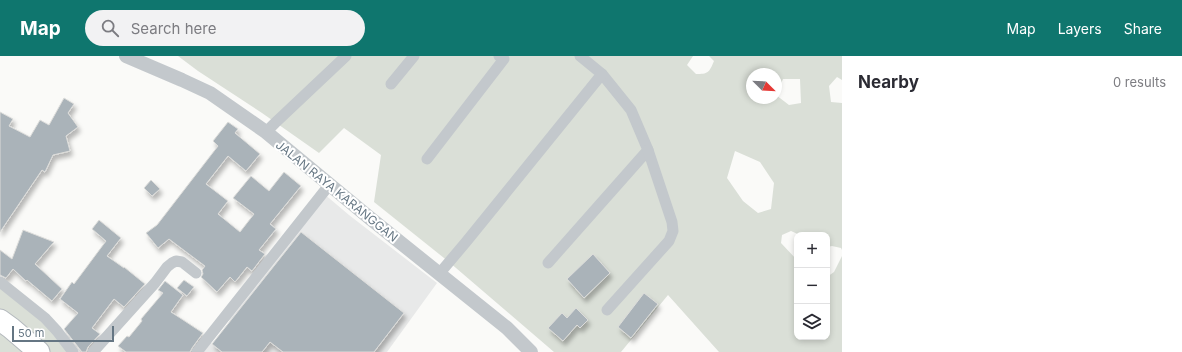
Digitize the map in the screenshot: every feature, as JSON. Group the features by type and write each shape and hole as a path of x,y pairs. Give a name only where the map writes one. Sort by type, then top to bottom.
{"highway":[{"path":"0,320 39,352"}],"street":[{"name":"JALAN RAYA KARANGGAN","path":"126,56 210,93 266,132 371,219 507,328 531,352"},
{"path":"266,132 346,56"},
{"path":"391,84 414,56"},
{"path":"580,56 602,74 631,110 648,150 672,222 673,231 669,241 607,310"},
{"path":"427,159 504,57"},
{"path":"439,274 602,74"},
{"path":"548,263 648,150"},
{"path":"197,352 330,184"},
{"path":"93,352 172,263 176,261 182,262 196,273"},
{"path":"0,282 45,318 58,331 72,352"}],"shaded area":[{"path":"178,56 693,56 687,65 696,74 703,74 708,72 714,61 709,56 842,56 842,80 837,77 829,86 831,102 842,103 842,250 841,248 830,246 830,232 794,232 791,231 782,235 781,243 794,257 794,340 830,340 830,275 834,272 842,256 842,352 719,352 668,295 621,352 554,352 449,262 374,202 381,155 344,128 319,153","holes":["735,151 760,162 774,183 771,209 758,213 743,201 727,178"]},
{"path":"323,193 437,283 387,352 376,352 375,350 404,313 301,232 236,314 283,352 262,352 246,334 229,320 210,342 222,352 194,352"},
{"path":"0,282 21,300 72,352 0,352"}],"building":[{"path":"64,98 74,104 68,113 78,127 66,136 70,151 53,155 45,172 42,170 0,232 0,112 13,119 9,126 30,137 40,120 49,125"},
{"path":"228,122 238,129 235,133 260,154 246,171 228,156 206,184 228,201 218,214 240,232 254,214 233,198 251,176 269,191 284,172 301,186 270,224 276,229 259,250 265,254 252,271 247,267 235,282 230,277 217,292 201,277 203,274 202,270 205,266 169,239 158,248 146,233 157,225 218,146 213,141"},
{"path":"151,180 160,189 152,196 144,188"},
{"path":"99,220 121,238 107,256 124,267 145,284 124,307 114,299 92,328 100,334 88,347 86,352 82,352 64,329 78,313 60,299 72,282 74,284 106,241 92,229"},
{"path":"23,230 54,242 35,264 62,289 52,301 13,269 6,278 0,275 0,250 12,259"},
{"path":"301,232 404,313 374,352 283,352 270,342 262,352 222,352 212,344"},
{"path":"593,254 610,273 584,298 567,279"},
{"path":"184,280 194,287 187,296 177,288"},
{"path":"165,281 183,295 171,312 203,333 190,352 126,352 118,346 127,336 129,337 142,321 141,319 163,293 158,290"},
{"path":"644,293 658,304 631,338 618,327"},
{"path":"576,308 588,320 580,328 577,325 563,341 548,328 562,313 567,318"}]}
